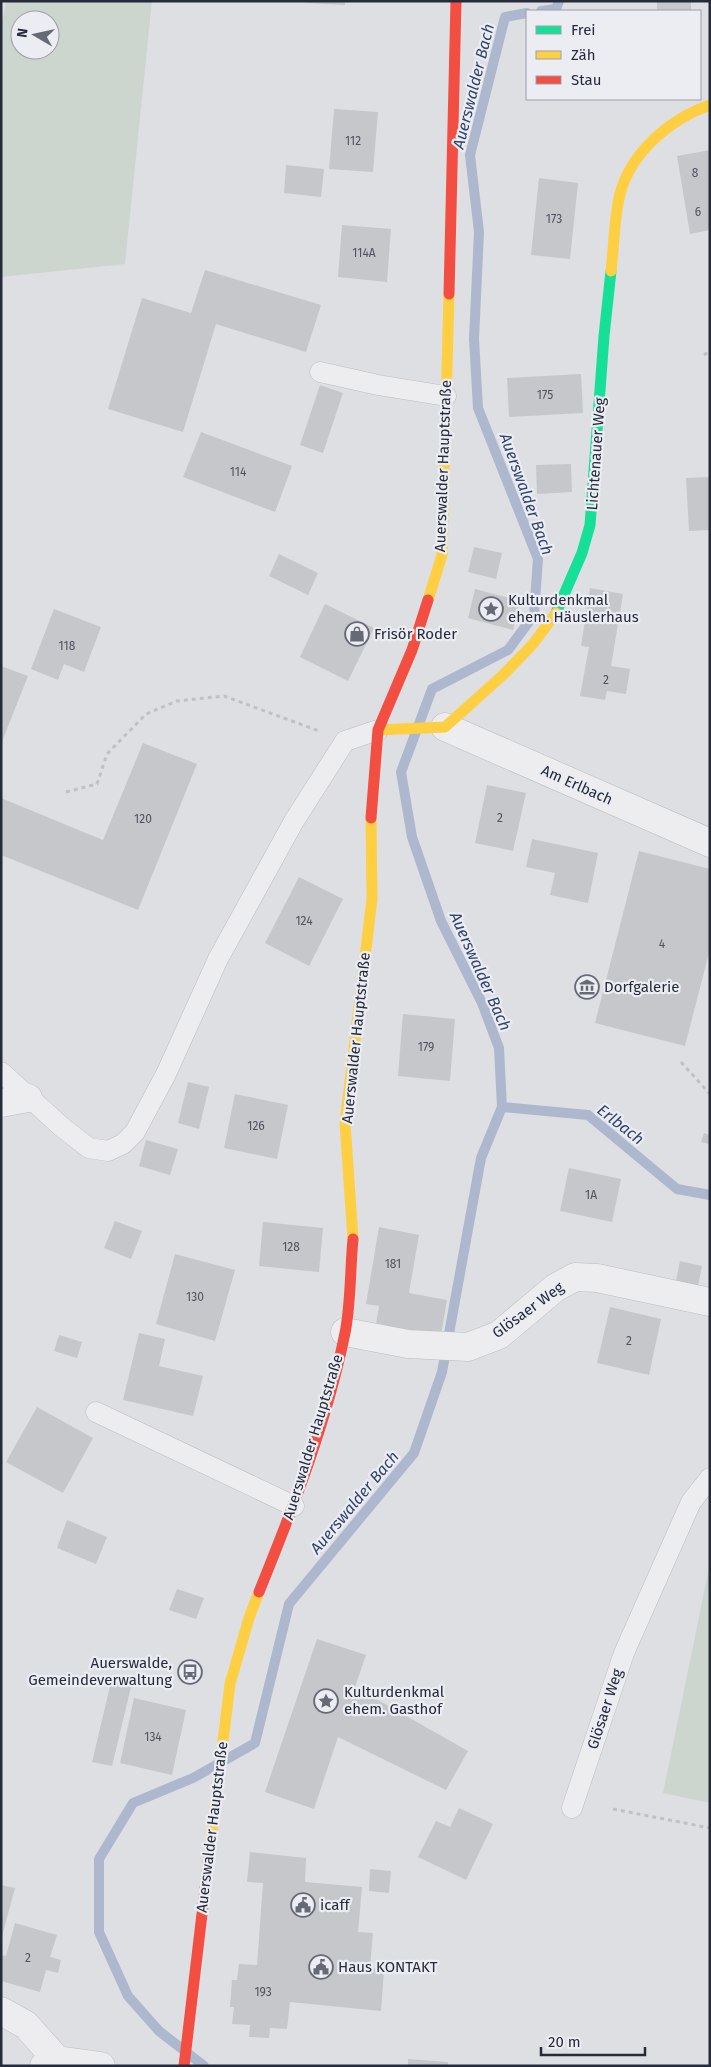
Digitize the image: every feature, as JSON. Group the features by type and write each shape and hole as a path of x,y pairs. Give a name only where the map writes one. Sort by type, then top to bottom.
{"main road":[{"name":"Auerswalder Hauptstraße","path":"184,2066 222,1731 230,1684 249,1618 294,1506 324,1414 345,1332 353,1234 345,1122 372,899 371,806 378,730 412,650 442,555 456,1"},
{"name":"Lichtenauer Weg","path":"438,728 503,674 533,644 558,610 582,553 590,525 604,336 620,194 634,162 658,135 690,112 710,105"},
{"path":"378,730 438,728"}],"street":[{"name":"Am Erlbach","path":"438,728 710,844"},
{"path":"1,1103 28,1098"},
{"name":"Glösaer Weg","path":"345,1332 408,1344 468,1347 499,1335 556,1288 575,1277 597,1278 710,1302"},
{"path":"1,2011 26,2026 50,2063 101,2066"}],"lane":[{"path":"320,372 446,396"},
{"path":"1,1072 28,1098 89,1148 108,1151 123,1144 135,1132 166,1074 218,960 294,821 345,741 378,730"},
{"path":"96,1412 294,1506"},
{"name":"Glösaer Weg","path":"572,1808 624,1653 691,1502 710,1478"}],"path":[{"path":"704,355 710,350"},
{"path":"66,792 98,784 107,754 146,714 177,701 224,696 345,741"},
{"path":"681,1062 710,1094"},
{"path":"613,1809 710,1828"}],"shaded area":[{"path":"6,1 152,1 125,264 1,277 1,27"},
{"path":"710,1563 710,1803 663,1793"}],"building":[{"path":"307,1 345,1 345,5 307,3"},
{"path":"657,1 691,1 691,10 657,10"},
{"path":"334,109 378,112 373,172 329,169"},
{"path":"710,150 710,230 690,234 677,156"},
{"path":"286,165 324,169 321,197 284,193"},
{"path":"539,178 578,183 570,259 531,255"},
{"path":"342,225 391,229 387,282 338,277"},
{"path":"205,270 321,305 306,352 216,324 183,432 108,409 142,298 191,313"},
{"path":"581,374 583,413 509,417 507,378"},
{"path":"320,385 343,393 323,453 300,445"},
{"path":"201,432 292,466 275,512 183,477"},
{"path":"571,464 572,492 537,494 536,465"},
{"path":"710,477 710,530 689,531 686,478"},
{"path":"474,547 502,553 496,579 468,572"},
{"path":"279,554 318,573 308,595 269,576"},
{"path":"590,588 623,594 611,666 630,669 626,694 607,691 605,700 580,696 589,647 581,646"},
{"path":"475,589 520,601 513,630 468,618"},
{"path":"325,604 374,628 348,681 300,657"},
{"path":"54,609 101,627 84,672 64,664 58,680 31,669"},
{"path":"1,666 28,676 1,744"},
{"path":"143,743 197,764 138,910 1,855 1,798 103,840"},
{"path":"487,785 526,793 513,851 475,843"},
{"path":"532,839 598,853 588,903 550,895 555,873 526,867"},
{"path":"639,851 710,869 710,949 685,1046 595,1023"},
{"path":"299,877 343,899 309,966 265,943"},
{"path":"403,1014 455,1019 450,1081 398,1076"},
{"path":"188,1082 209,1087 199,1129 178,1123"},
{"path":"235,1094 288,1105 277,1159 224,1148"},
{"path":"704,1133 710,1135 710,1144 701,1142"},
{"path":"146,1140 178,1149 170,1175 139,1166"},
{"path":"569,1168 621,1179 612,1222 560,1211"},
{"path":"115,1221 142,1231 131,1259 104,1248"},
{"path":"263,1222 323,1228 319,1272 259,1266"},
{"path":"379,1227 419,1235 409,1293 447,1300 441,1335 376,1324 379,1306 366,1304"},
{"path":"175,1254 235,1270 215,1341 156,1324"},
{"path":"680,1261 702,1266 698,1286 676,1281"},
{"path":"610,1307 661,1319 649,1375 597,1363"},
{"path":"139,1333 165,1339 159,1366 203,1376 193,1416 123,1400"},
{"path":"59,1335 82,1342 77,1358 54,1351"},
{"path":"37,1407 93,1438 63,1493 6,1462"},
{"path":"67,1520 107,1537 96,1564 57,1548"},
{"path":"177,1589 204,1598 196,1619 169,1610"},
{"path":"317,1639 366,1655 355,1687 468,1751 446,1790 338,1737 314,1809 265,1792"},
{"path":"112,1678 132,1683 112,1766 92,1762"},
{"path":"134,1698 186,1710 172,1775 120,1763"},
{"path":"459,1808 493,1824 466,1880 418,1857 436,1821 450,1827"},
{"path":"250,1852 306,1858 305,1882 362,1887 358,1932 373,1933 370,1968 384,1970 381,2011 290,2002 287,2029 270,2028 269,2038 249,2037 250,2025 232,2024 234,2007 230,2007 232,1980 237,1980 239,1964 257,1965 263,1883 247,1882"},
{"path":"370,1869 391,1871 389,1893 369,1891"},
{"path":"1,1885 15,1888 2,1936 1,1936"},
{"path":"15,1923 57,1935 50,1957 61,1960 58,1973 46,1970 40,1992 1,1981 1,1955 6,1956"},
{"path":"408,2059 448,2062 448,2066 408,2066"}],"waterway":[{"name":"Auerswalder Bach","path":"548,10 556,9 559,1"},
{"name":"Auerswalder Bach","path":"204,2066 159,2031 128,1996 99,1932 99,1859 133,1803 193,1778 255,1743 289,1604 414,1453 442,1372 481,1158 502,1107 499,1048 482,1003 441,921 412,837 401,772 432,689 508,650 534,615 538,559 478,408 474,339 479,232 470,155 505,17 526,13"},
{"name":"Erlbach","path":"502,1107 588,1115 677,1189 710,1195"}],"traffic: fast":[{"path":"556,613 582,553 590,525 604,336 611,271"}],"traffic: slow":[{"path":"611,271 618,203 625,179 633,164 654,139 667,128 695,111 710,105"},
{"path":"428,600 442,555 449,294"},
{"path":"378,730 445,727 503,675 533,644 556,613"},
{"path":"353,1239 345,1123 372,899 371,818"},
{"path":"209,1855 230,1684 249,1618 259,1592"}],"traffic: jam":[{"path":"449,294 456,1"},
{"path":"371,818 378,730 412,650 428,600"},
{"path":"259,1592 308,1464 338,1366 348,1310 353,1239"},
{"path":"184,2066 209,1855"}],"place":[{"name":"Kulturdenkmal ehem. Häuslerhaus","path":"491,609"},
{"name":"Frisör Roder","path":"357,634"},
{"name":"Dorfgalerie","path":"587,987"},
{"name":"Auerswalde, Gemeindeverwaltung","path":"190,1672"},
{"name":"Kulturdenkmal ehem. Gasthof","path":"326,1701"},
{"name":"icaff","path":"303,1905"},
{"name":"Haus KONTAKT","path":"321,1967"}]}
